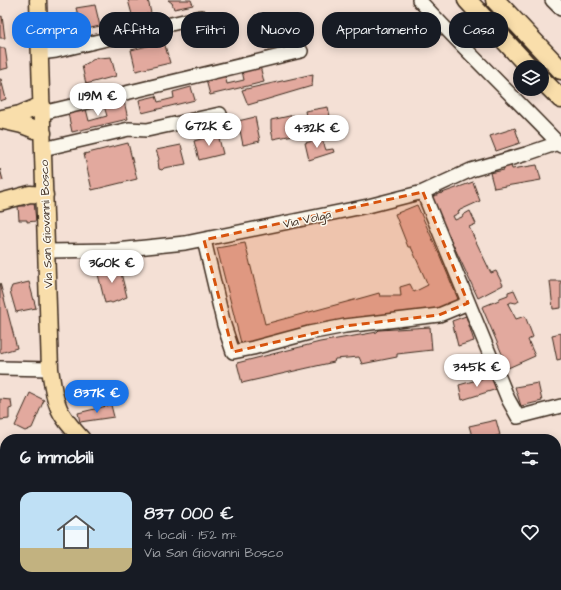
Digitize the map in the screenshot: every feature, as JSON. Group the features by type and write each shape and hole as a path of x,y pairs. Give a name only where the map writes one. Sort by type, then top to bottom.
{"highway":[{"path":"460,0 514,50"},
{"path":"467,0 523,60"},
{"path":"495,0 561,70"},
{"path":"549,87 561,99"}],"main road":[{"name":"Via San Giovanni Bosco","path":"38,0 50,369 53,390 58,406 65,419 78,434"},
{"path":"0,119 42,109"},
{"path":"0,119 43,132"},
{"path":"0,202 30,194 44,195"}],"street":[{"path":"419,0 559,144"},
{"path":"552,0 561,9"},
{"path":"40,53 56,51 181,22"},
{"path":"42,109 301,51"},
{"path":"43,149 129,129 148,130 220,114"},
{"name":"Via Volga","path":"47,251 117,250 185,243 368,206 423,192 471,170 559,144"},
{"path":"423,192 508,400 518,417 561,406"},
{"path":"204,240 224,325 233,352 309,333 345,326 438,315 468,304"},
{"path":"0,368 50,369"}],"highlighted area":[{"path":"423,192 468,303 439,315 345,326 233,352 204,240"}],"building":[{"path":"128,0 148,0 151,12 131,12"},
{"path":"168,0 191,0 193,5 174,9 172,3"},
{"path":"95,5 99,26 91,28 91,12 77,12 76,8"},
{"path":"2,16 5,38 0,38 0,17"},
{"path":"0,48 5,48 8,68 0,70"},
{"path":"139,48 166,48 170,63 136,71 131,50"},
{"path":"97,57 111,57 116,76 86,84 82,66"},
{"path":"260,66 264,82 210,95 206,80 225,76 227,84 244,80 242,71"},
{"path":"313,74 312,86 248,105 242,90"},
{"path":"0,79 6,99 0,101"},
{"path":"191,87 195,100 142,113 139,100 156,96 158,102 174,98 173,92"},
{"path":"124,101 128,119 72,132 68,113 86,109 89,121 107,116 104,106"},
{"path":"328,107 332,126 309,131 305,111"},
{"path":"294,115 298,134 273,139 271,120"},
{"path":"255,117 260,141 243,145 238,121"},
{"path":"515,128 520,143 496,151 490,136"},
{"path":"218,134 223,154 199,160 194,141"},
{"path":"322,139 326,150 333,149 334,152 309,160 305,143"},
{"path":"128,143 137,179 92,190 84,154"},
{"path":"181,145 186,164 164,168 162,170 159,169 159,159 156,150"},
{"path":"511,165 512,169 537,165 541,180 494,188 490,173 504,170 503,167"},
{"path":"0,169 3,180 0,181"},
{"path":"473,182 480,201 458,211 459,213 453,216 455,220 470,211 476,224 469,227 491,273 496,271 503,285 478,298 431,197"},
{"path":"25,202 34,202 36,221 27,222 27,220 19,220 18,206 25,206"},
{"path":"417,205 460,304 420,312 361,317 242,347 217,248 245,243 265,324 379,293 380,296 401,296 400,287 410,284 414,292 428,285 411,247 408,247 395,214"},
{"path":"119,265 127,297 112,303 105,303 97,270"},
{"path":"550,281 561,281 561,308 553,309"},
{"path":"29,282 36,308 16,312 10,291 12,286"},
{"path":"0,283 17,348 0,353"},
{"path":"514,290 519,301 508,304 516,319 525,316 533,337 528,340 535,356 508,368 482,307 499,300 500,298 508,295 508,292"},
{"path":"466,316 474,341 458,346 452,321"},
{"path":"430,327 432,350 397,354 397,357 362,364 359,357 335,359 334,362 242,383 237,363 320,342 377,332 379,330"},
{"path":"561,333 561,359 557,360 552,335"},
{"path":"491,376 497,389 462,400 459,385"},
{"path":"538,383 542,401 521,406 515,387"},
{"path":"30,393 44,400 32,428 25,431 15,426"},
{"path":"0,399 11,400 12,408 9,409 9,419 0,420"},
{"path":"111,405 114,417 80,422 78,413"},
{"path":"496,420 500,434 471,434 469,426"}]}
